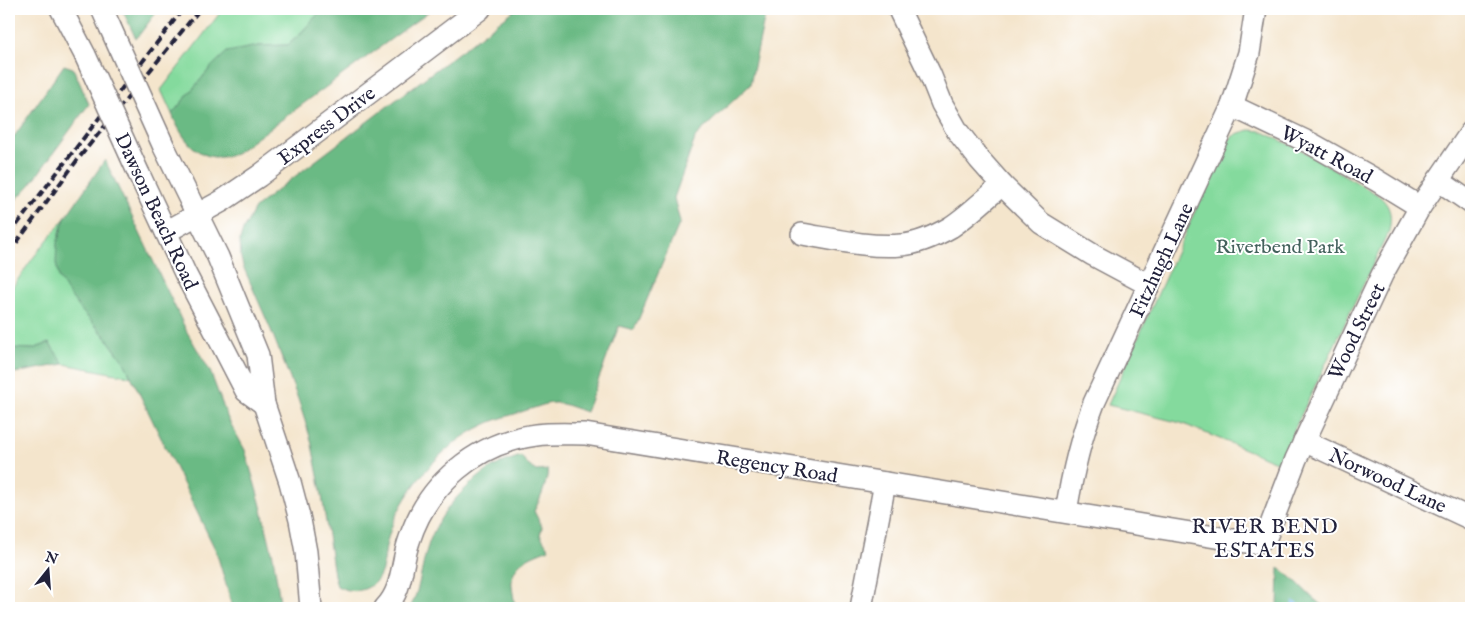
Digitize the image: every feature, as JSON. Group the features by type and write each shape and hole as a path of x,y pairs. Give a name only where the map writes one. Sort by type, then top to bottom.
{"street":[{"name":"Dawson Beach Road","path":"61,9 85,55 185,274 246,391 264,404"},
{"name":"Express Drive","path":"166,232 222,201 259,176 480,9"},
{"name":"Fitzhugh Lane","path":"1066,512 1072,476 1087,421 1232,106 1249,53 1256,9"},
{"path":"900,12 930,74 942,104 958,132 1002,185 1041,223 1093,256 1149,285"},
{"name":"Dawson Beach Road","path":"106,18 164,147 220,260 258,355 264,404 290,482 300,520 306,552 311,608"},
{"name":"Wyatt Road","path":"1232,106 1312,144 1420,207"},
{"name":"Wood Street","path":"1260,540 1267,535 1304,441 1382,275 1420,207 1471,132"},
{"path":"1438,180 1471,203"},
{"path":"802,234 845,242 889,246 903,245 927,239 949,228 962,220 1002,185"},
{"name":"Regency Road","path":"385,608 394,596 408,544 419,515 440,485 453,471 492,448 514,440 561,433 585,434 1252,543 1260,540"},
{"name":"Norwood Lane","path":"1304,441 1471,519"},
{"path":"860,608 885,483"}],"green space":[{"path":"122,9 159,9 136,39"},
{"path":"223,9 325,9 288,45 258,46 212,66 172,114 161,90"},
{"path":"325,9 432,9 235,154 213,157 195,149 182,134 172,114 212,66 227,52 258,46 288,45"},
{"path":"516,9 767,9 750,85 696,136 674,198 680,222 634,330 619,326 586,412 568,405 545,404 500,418 456,442 431,465 401,505 391,529 383,566 377,580 364,589 355,591 346,589 337,586 334,575 311,440 298,399 243,266 240,240 243,230 255,208"},
{"path":"64,65 73,68 89,104 30,185 9,207 9,144"},
{"name":"Riverbend Park","path":"1250,130 1261,131 1303,151 1378,195 1386,203 1390,211 1389,231 1294,430 1281,464 1181,423 1108,405 1222,151 1233,136"},
{"path":"105,160 187,332 210,371 228,419 245,450 273,556 281,608 233,608 216,551 124,362 105,336 82,311 59,278 56,263 57,243 65,218"},
{"path":"65,218 59,234 59,278 82,311 105,336 124,362 132,377 64,364 49,343 33,349 9,348 9,292"},
{"path":"49,343 64,364 9,374 9,348 33,349"},
{"path":"521,456 536,471 548,470 543,492 534,511 542,527 540,535 549,549 525,560 516,568 512,584 515,608 410,608 416,594 431,536 452,502 471,483 496,465"},
{"path":"1279,568 1314,599 1326,608 1278,608"}],"waterway":[{"path":"1294,604 1299,608"}],"railway":[{"path":"9,235 183,9"},
{"path":"9,253 78,159 200,9"}],"district":[{"name":"RIVER BEND ESTATES","path":"1265,538"}]}
